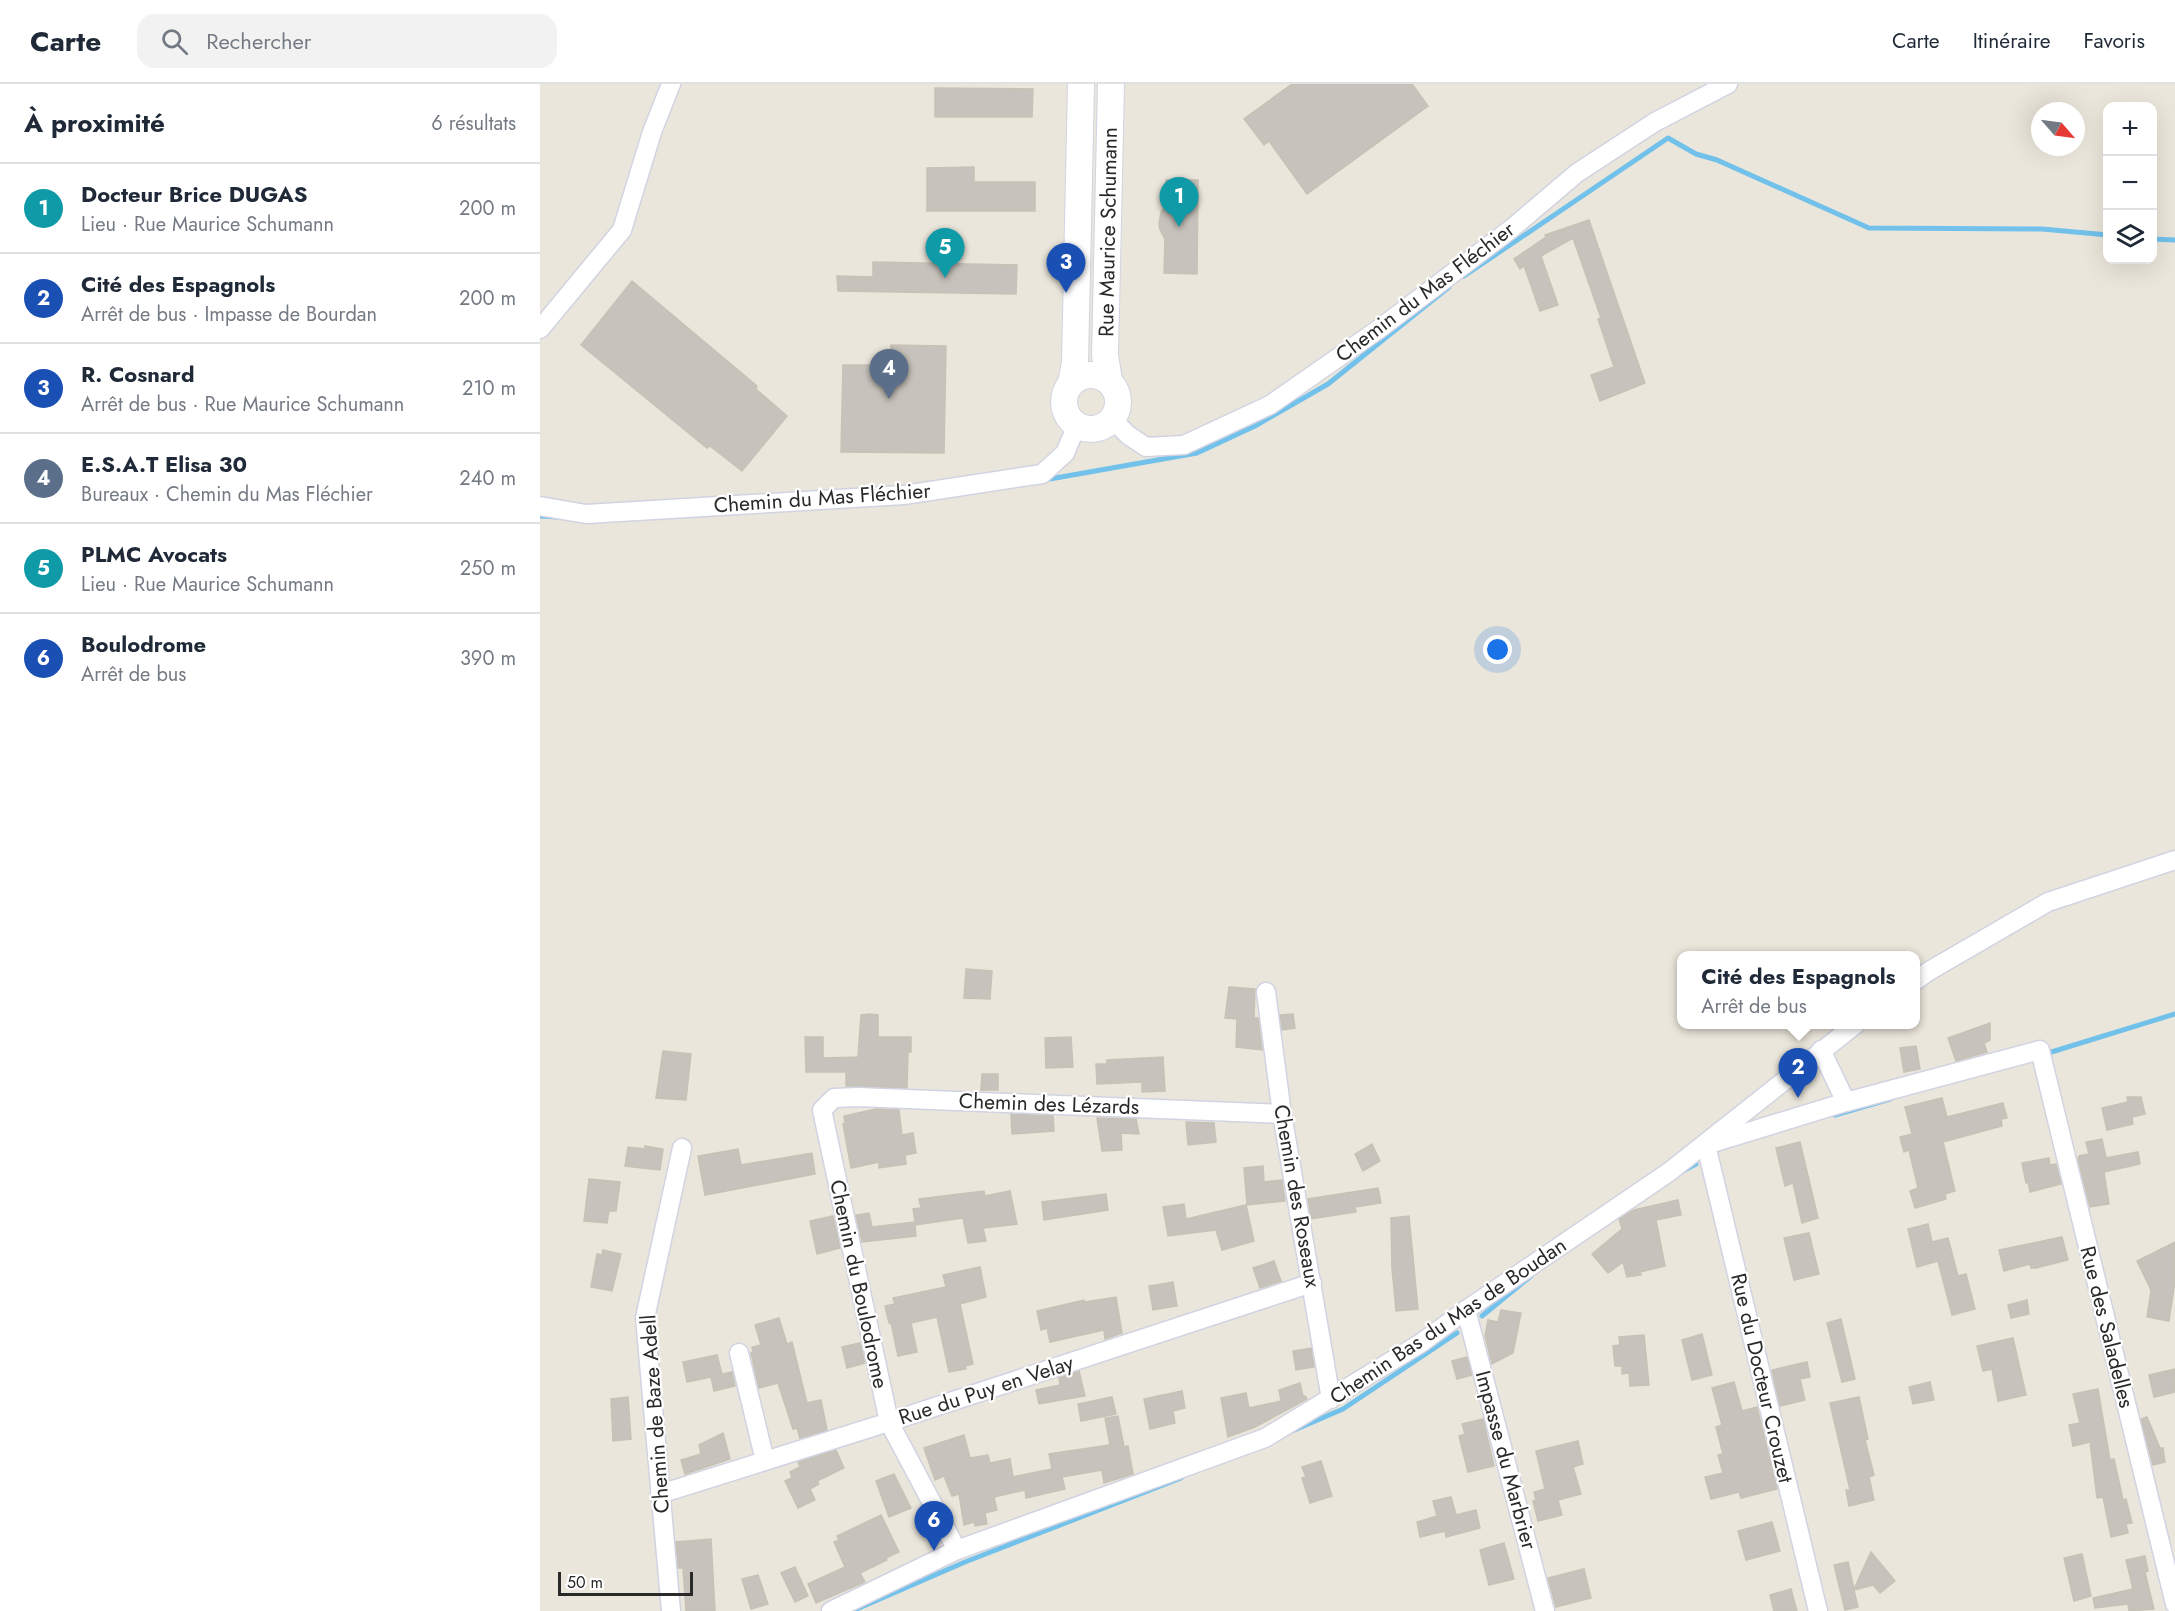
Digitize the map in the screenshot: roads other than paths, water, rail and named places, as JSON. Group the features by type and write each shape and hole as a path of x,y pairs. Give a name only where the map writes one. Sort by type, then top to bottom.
{"main road":[{"name":"Rue Maurice Schumann","path":"1071,383 1075,354 1081,84"},
{"name":"Rue Maurice Schumann","path":"1109,381 1105,355 1111,84"},
{"path":"1087,374 1102,376 1109,381 1119,399 1118,409 1112,419 1096,429 1086,429 1072,422 1064,408 1063,399 1071,383 1087,374"}],"street":[{"path":"540,329 622,230 652,132 671,84"},
{"name":"Chemin du Mas Fléchier","path":"1112,419 1128,435 1146,447 1184,446 1269,405 1379,329 1511,229 1577,173 1655,122 1728,84"},
{"name":"Chemin du Mas Fléchier","path":"540,506 586,514 904,495 1042,474 1065,453 1077,425"},
{"path":"1920,977 2048,902 2175,860"},
{"name":"Chemin des Roseaux","path":"1266,992 1282,1114 1331,1399"},
{"name":"Chemin Bas du Mas de Boudan","path":"831,1611 957,1550 1265,1438 1421,1343 1670,1172 1849,1029"},
{"path":"1706,1144 1846,1102 1821,1050"},
{"name":"Rue des Saladelles","path":"1846,1102 2040,1050 2175,1604"},
{"name":"Chemin des Lézards","path":"822,1110 834,1098 858,1097 1282,1114"},
{"name":"Chemin du Boulodrome","path":"822,1110 889,1422 957,1550"},
{"name":"Rue du Docteur Crouzet","path":"1706,1144 1818,1611"},
{"name":"Chemin de Baze Adell","path":"670,1611 645,1318 681,1148"},
{"name":"Rue du Puy en Velay","path":"660,1494 889,1422 1312,1282"},
{"name":"Impasse du Marbrier","path":"1466,1310 1545,1611"},
{"path":"739,1353 765,1461"}],"waterway":[{"path":"1464,276 1668,138 1696,154 1717,160 1869,228 2042,229 2103,235"},
{"path":"2157,239 2175,240"},
{"path":"1044,480 1197,453 1255,426 1328,384 1449,287"},
{"path":"540,516 557,517"},
{"path":"2045,1054 2175,1014"},
{"path":"1835,1115 1890,1099"},
{"path":"1681,1172 1696,1164"},
{"path":"1482,1316 1531,1276"},
{"path":"1292,1431 1343,1409 1457,1333"},
{"path":"852,1611 965,1562 1181,1478"}],"place":[{"name":"Docteur Brice DUGAS","path":"1179,227"},
{"name":"PLMC Avocats","path":"945,278"},
{"name":"R. Cosnard","path":"1066,293"},
{"name":"E.S.A.T Elisa 30","path":"889,399"},
{"name":"Cité des Espagnols","path":"1798,1098"},
{"name":"Boulodrome","path":"934,1551"}]}
